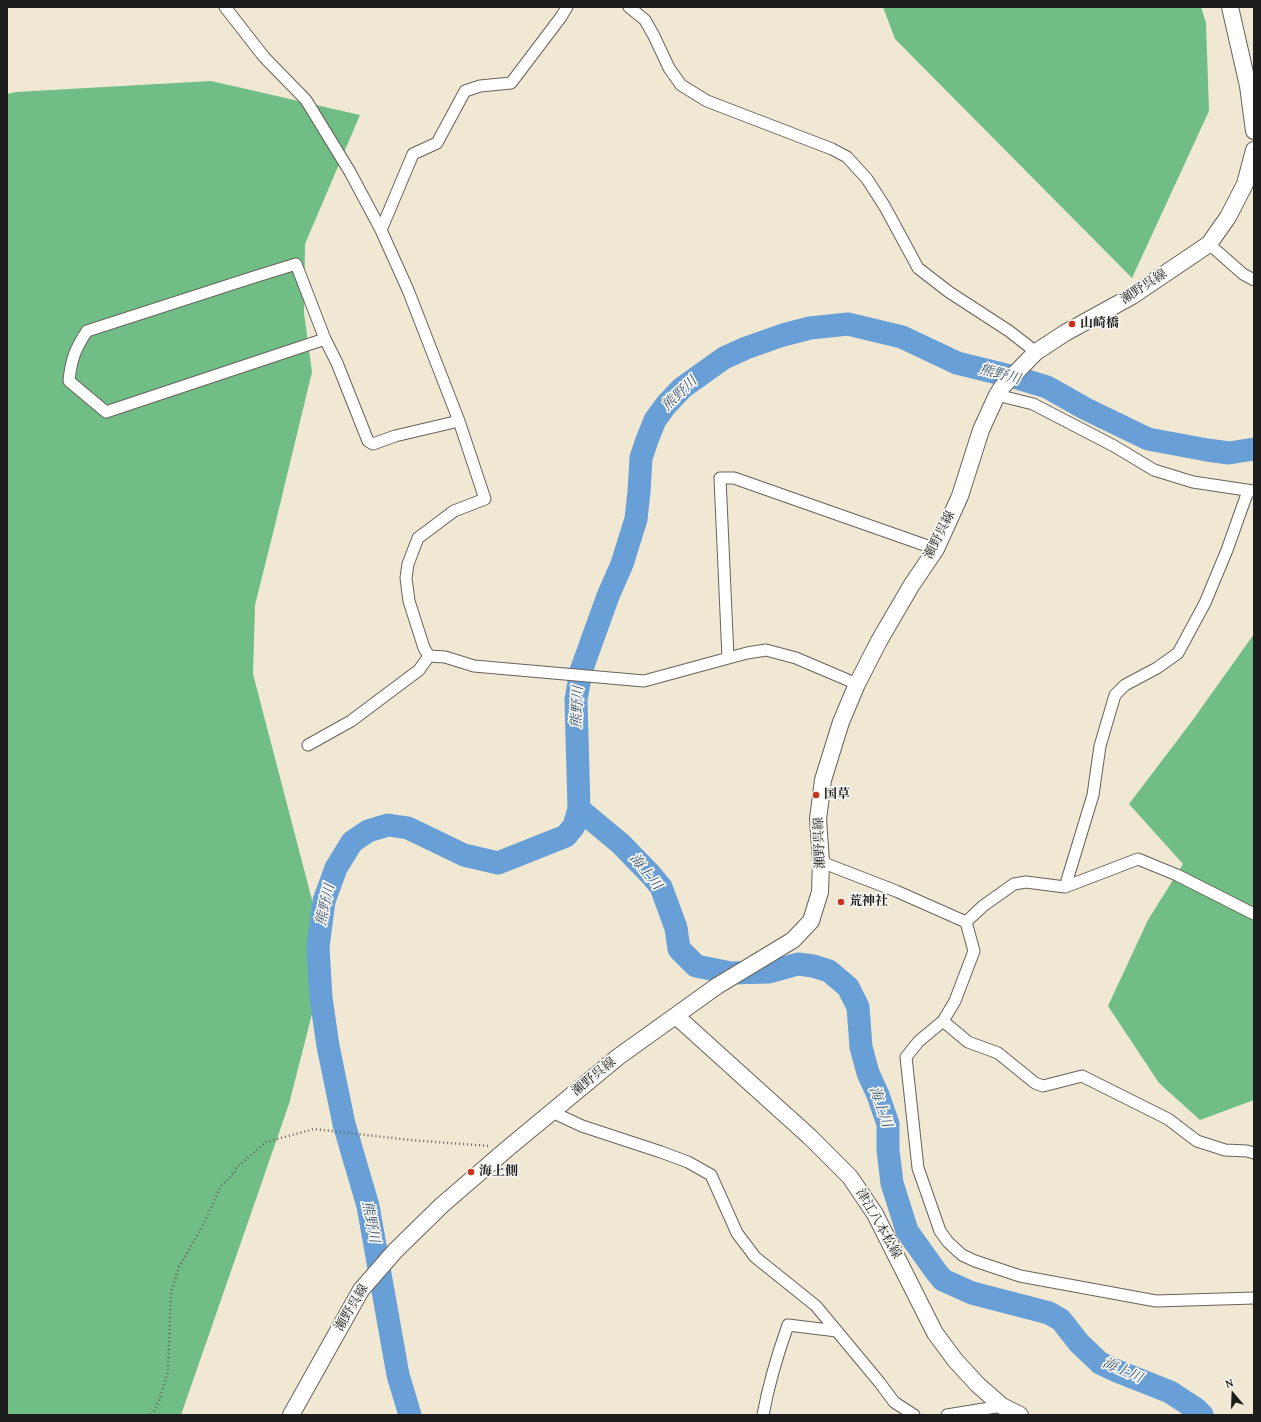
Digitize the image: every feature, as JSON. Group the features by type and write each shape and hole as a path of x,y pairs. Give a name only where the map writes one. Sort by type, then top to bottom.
{"main road":[{"path":"1230,7 1248,86 1254,131"},
{"name":"瀬野呉線","path":"291,1415 361,1290 395,1251 442,1205 618,1057 717,986 793,940 811,921 820,892 822,862 818,819 823,780 841,722 857,684 879,641 911,586 936,549 960,496 980,430 999,391 1036,352 1065,333 1132,296 1209,244 1228,217 1245,184 1254,150"},
{"name":"津江八本松線","path":"676,1016 810,1137 850,1177 875,1214 935,1333 955,1360 978,1385 1002,1406 1020,1415"}],"street":[{"path":"225,7 264,57 306,100 350,172 381,230 408,290 459,421 485,499 454,511 418,538 408,564 406,578 409,601 424,648 429,656"},
{"path":"381,230 413,154 437,143 465,91 480,86 511,83 567,7"},
{"path":"630,7 645,20 669,68 681,85 707,101 818,144 847,157 868,179 918,268 949,292 1009,331 1036,352"},
{"path":"1209,244 1244,274 1254,280"},
{"path":"325,339 106,412 69,381 71,367 78,345 87,332 296,264 325,339 337,363 368,441 373,444 395,436 459,421"},
{"path":"999,391 1033,404 1114,446 1154,470 1193,482 1251,491 1205,602 1178,653 1157,668 1125,685 1115,695 1100,746 1094,795 1065,887"},
{"path":"728,658 720,478 734,478 936,549"},
{"path":"429,656 445,657 474,666 644,681 747,653 766,650 796,658 857,684"},
{"path":"308,745 351,721 419,670 429,656"},
{"path":"966,922 983,906 1014,884 1026,882 1065,887 1138,859 1177,875 1254,914"},
{"path":"822,862 896,891 966,922"},
{"path":"966,922 974,951 955,1002 943,1021 919,1041 906,1057 918,1168 940,1231 948,1242 962,1255 975,1261 1020,1276 1156,1302 1254,1298"},
{"path":"943,1021 968,1042 998,1053 1035,1083 1043,1086 1082,1076 1168,1119 1197,1141 1224,1150 1247,1151 1254,1153"},
{"path":"552,1112 582,1126 688,1162 711,1176 737,1233 755,1257 816,1306 894,1402 914,1415"},
{"path":"763,1415 768,1386 775,1360 788,1325 837,1331"},
{"path":"947,1415 1002,1406"}],"path":[{"path":"152,1415 160,1401 168,1371 171,1292 179,1268 205,1221 221,1186 230,1178 232,1174 235,1173 235,1169 266,1142 314,1129 410,1140 494,1146 507,1149"}],"green space":[{"path":"883,7 1201,7 1206,23 1209,111 1132,278 895,39"},
{"path":"211,81 360,115 305,244 304,313 312,372 255,605 253,674 318,923 314,1006 289,1104 181,1415 7,1415 7,94 16,92"},
{"path":"1254,634 1254,1100 1200,1120 1159,1083 1108,1006 1148,920 1183,864 1129,804 1192,721"}],"waterway":[{"name":"熊野川","path":"410,1415 398,1375 368,1206 344,1124 328,1046 321,998 318,947 324,901 336,868 352,842 368,831 388,825 408,828 464,855 498,863 566,836 574,826 579,809 576,700 581,671 608,596 622,564 636,519 641,458 655,420 666,405 682,388 724,358 746,348 783,335 810,328 848,324 902,337 957,363 1047,387 1086,409 1148,439 1229,453 1254,449"},
{"name":"海上川","path":"579,809 621,844 661,887 676,928 679,949 696,966 731,973 769,972 798,964 813,966 829,971 848,987 858,1007 861,1047 868,1073 878,1095 888,1124 888,1150 892,1183 907,1231 943,1280 972,1293 1049,1313 1061,1320 1079,1343 1100,1363 1170,1392 1196,1409 1202,1415"}],"place":[{"name":"山崎橋","path":"1072,324"},
{"name":"国草","path":"816,795"},
{"name":"荒神社","path":"841,902"},
{"name":"海上側","path":"471,1172"}]}
